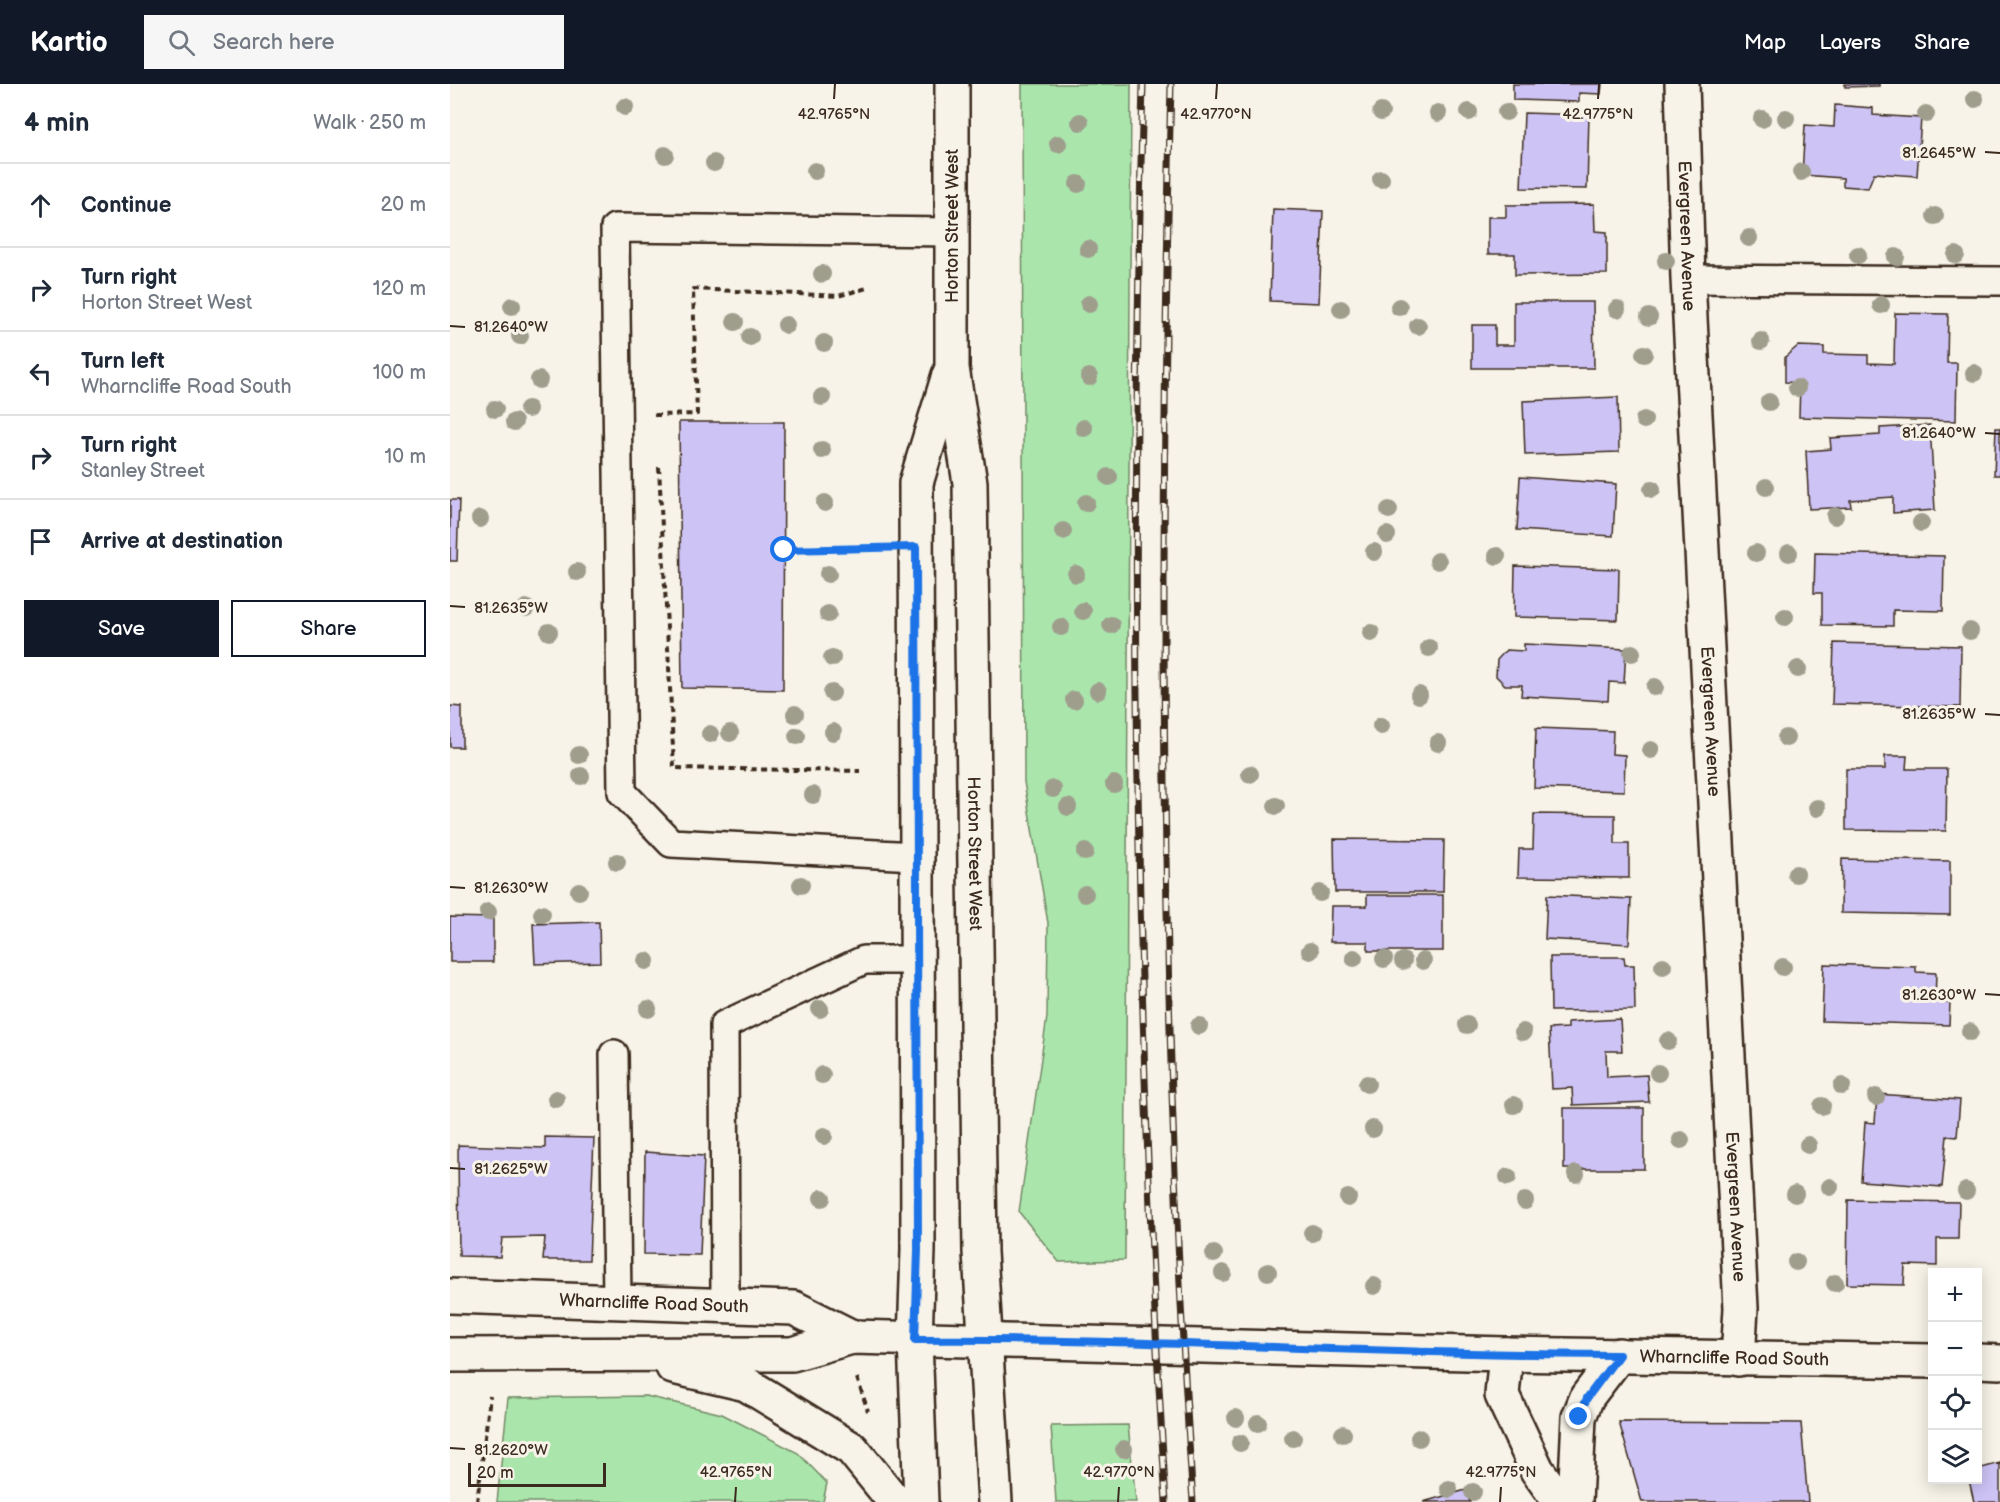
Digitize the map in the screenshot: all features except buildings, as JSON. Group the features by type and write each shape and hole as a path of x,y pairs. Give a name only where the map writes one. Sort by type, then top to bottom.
{"main road":[{"name":"Horton Street West","path":"952,84 952,368 970,483 980,1252 994,1502"},
{"name":"Evergreen Avenue","path":"1683,84 1689,279 1741,1308 1738,1359"},
{"name":"Horton Street West","path":"921,1502 915,1340 918,1250 915,960 916,483 952,368"},
{"name":"Wharncliffe Road South","path":"450,1296 794,1308 852,1337"},
{"name":"Wharncliffe Road South","path":"450,1355 792,1354 852,1337 1506,1354 1928,1361"},
{"path":"619,1354 746,1384 852,1449 872,1470 895,1502"},
{"path":"1506,1354 1502,1395 1537,1470 1560,1502"},
{"path":"1575,1502 1579,1417 1587,1398 1619,1355"},
{"path":"1982,1362 2000,1362"}],"lane":[{"path":"915,855 671,843 622,792 615,228 952,232"},
{"path":"1689,279 2000,281"},
{"path":"725,1306 724,1025 864,960 915,960"},
{"path":"614,1054 617,1302"}],"path":[{"path":"657,427 656,415 697,414 693,289 838,296 867,288"},
{"path":"659,462 674,768 860,771"},
{"path":"784,550 916,547"},
{"path":"856,1374 869,1412"},
{"path":"477,1502 490,1394"}],"green space":[{"path":"1022,84 1131,84 1125,1260 1059,1262 1019,1212 1047,1017 1048,923 1024,782"},
{"path":"646,1396 722,1414 798,1453 827,1483 823,1502 497,1502 508,1398"},
{"path":"1128,1425 1136,1502 1056,1502 1051,1426"}],"railway":[{"path":"1143,84 1137,439 1138,793 1148,1148 1166,1502"},
{"path":"1171,84 1165,439 1165,793 1174,1148 1193,1502"}],"route":[{"path":"784,550 916,547 915,960 918,1250 915,1340 1028,1340 1506,1354 1619,1355 1587,1398 1579,1417"}]}
